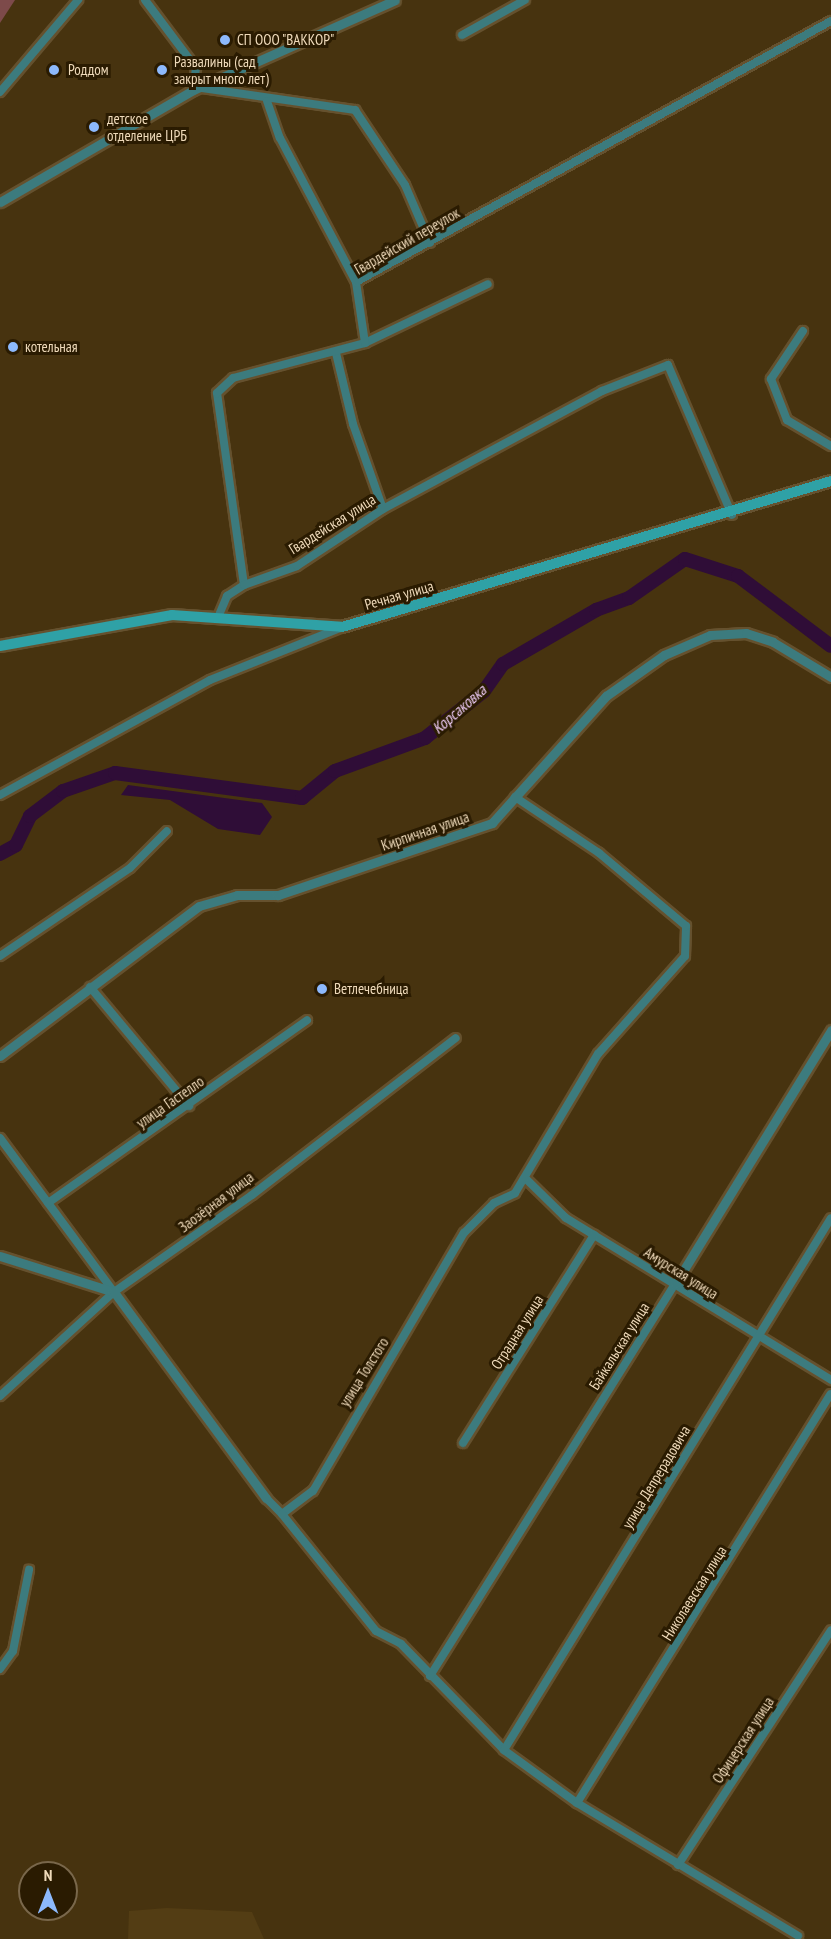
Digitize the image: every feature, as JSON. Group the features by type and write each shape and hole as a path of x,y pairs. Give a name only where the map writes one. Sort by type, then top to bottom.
{"main road":[{"name":"Речная улица","path":"342,627 732,515 831,481"},
{"path":"0,646 172,615 219,615 342,627"}],"street":[{"path":"0,92 78,0"},
{"path":"145,0 196,68 198,89"},
{"path":"0,202 198,89 395,0"},
{"path":"462,35 525,0"},
{"name":"Гвардейский переулок","path":"366,343 356,282 831,21"},
{"path":"198,89 267,101 355,110 405,185 429,243"},
{"path":"267,101 280,138 356,282"},
{"path":"244,585 217,393 233,378 336,353 366,343 488,284"},
{"path":"803,331 771,379 787,420 831,446"},
{"path":"336,353 353,424 383,509"},
{"name":"Гвардейская улица","path":"219,615 227,596 244,585 297,566 383,509 603,391 668,365 732,515"},
{"name":"Речная улица","path":"0,795 210,680 342,627"},
{"name":"Кирпичная улица","path":"0,1056 199,906 237,895 278,895 492,824 606,696 664,655 710,635 746,633 773,642 831,677"},
{"name":"улица Толстого","path":"282,1514 313,1491 348,1440 352,1419 464,1233 494,1203 515,1193 598,1054 685,956 686,926 599,854 515,797"},
{"path":"0,956 130,868 167,831"},
{"path":"90,987 189,1106"},
{"name":"улица Гастелло","path":"48,1203 189,1106 307,1020"},
{"name":"Байкальская улица","path":"430,1676 831,1030"},
{"name":"Заозёрная улица","path":"0,1396 114,1292 252,1195 456,1038"},
{"path":"0,1138 266,1498 282,1514 376,1631 401,1644 504,1750 577,1803 798,1936"},
{"name":"Амурская улица","path":"525,1178 566,1218 831,1380"},
{"name":"улица Депрерадовича","path":"504,1750 831,1218"},
{"name":"Отрадная улица","path":"463,1443 594,1235"},
{"path":"0,1256 114,1292"},
{"name":"Николаевская улица","path":"577,1803 831,1394"},
{"path":"0,1669 13,1651 29,1570"},
{"name":"Офицерская улица","path":"678,1865 831,1630"}],"shaded area":[{"path":"0,0 15,0 0,23"},
{"path":"128,785 262,803 272,817 260,835 218,829 170,800 121,795"},
{"path":"167,1908 252,1912 264,1939 128,1939 129,1911"}],"waterway":[{"name":"Корсаковка","path":"0,854 16,845 30,816 63,791 115,773 302,798 335,771 425,738 484,691 503,664 596,610 629,598 685,559 738,576 831,646"}],"place":[{"name":"СП ООО \"ВАККОР\"","path":"225,40"},
{"name":"Роддом","path":"54,70"},
{"name":"Развалины (сад закрыт много лет)","path":"162,70"},
{"name":"детское отделение ЦРБ","path":"94,127"},
{"name":"котельная","path":"13,347"},
{"name":"Ветлечебница","path":"322,989"}]}
